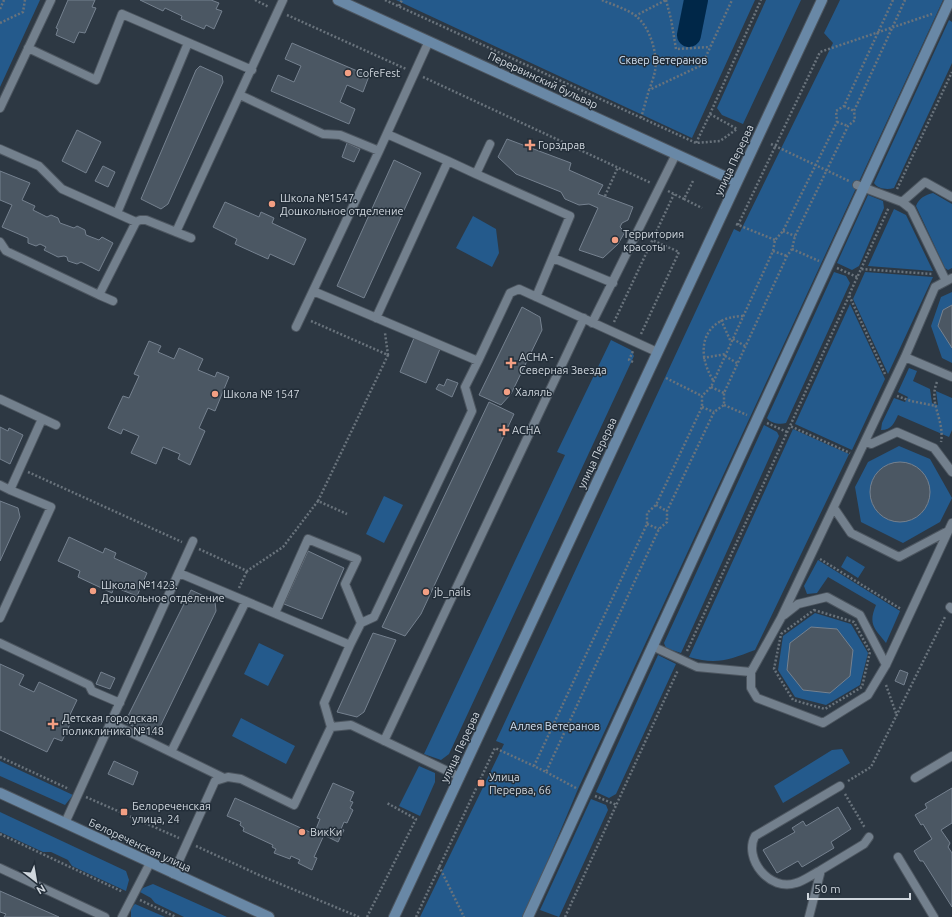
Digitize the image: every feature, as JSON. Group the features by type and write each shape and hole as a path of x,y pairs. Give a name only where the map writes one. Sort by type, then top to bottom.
{"street":[{"name":"Перервинский бульвар","path":"338,0 737,182"},
{"name":"улица Перерва","path":"394,917 822,0"},
{"path":"528,917 861,186 950,0"},
{"name":"Белореченская улица","path":"0,793 269,917"}],"lane":[{"path":"0,108 51,0"},
{"path":"176,232 283,0"},
{"path":"28,48 96,80 122,14 252,70"},
{"path":"296,327 429,41"},
{"path":"117,214 188,43"},
{"path":"240,95 323,134 340,135 379,151"},
{"path":"387,134 570,216 536,297"},
{"path":"476,174 490,144"},
{"path":"0,149 39,166 62,189 136,222 146,220 191,238"},
{"path":"592,322 613,283 676,154"},
{"path":"379,319 448,162"},
{"path":"902,202 925,182 952,197"},
{"path":"861,186 902,202 911,209 947,278 936,287 905,357 890,385 812,554 781,618 751,672 751,688 757,698 823,723 868,695 886,665 950,527"},
{"path":"99,295 136,222"},
{"path":"0,242 6,251 113,301"},
{"path":"553,258 613,283"},
{"path":"173,874 215,781 224,778 241,779 294,805 331,727 324,703 361,623 374,617 472,411 465,387 510,293 519,289 657,352"},
{"path":"313,291 478,361"},
{"path":"384,741 584,318"},
{"path":"905,357 952,377"},
{"path":"0,399 56,425"},
{"path":"10,490 42,419"},
{"path":"865,441 871,444 898,432 934,448 952,472"},
{"path":"0,485 51,506 0,618"},
{"path":"834,508 851,533 899,557 950,527"},
{"path":"275,613 308,539 357,559 345,584 361,623"},
{"path":"65,823 101,741 111,723 192,544"},
{"path":"179,573 350,645"},
{"path":"781,618 798,604 827,597 860,616 886,665"},
{"path":"171,752 246,601"},
{"path":"0,643 89,685 92,691 120,703"},
{"path":"652,646 697,667 751,672"},
{"path":"111,723 224,778"},
{"path":"331,727 351,725 460,776"},
{"path":"915,778 952,756"},
{"path":"840,786 755,836 751,843 751,855 753,860 765,875 775,881 796,883 864,844 869,837"},
{"path":"898,857 934,917"},
{"path":"122,917 150,863"},
{"path":"0,868 105,917"},
{"path":"809,917 820,870"}],"path":[{"path":"0,9 3,0"},
{"path":"0,23 23,12 25,0"},
{"path":"256,0 618,167 702,208"},
{"path":"385,0 696,144 720,141 737,129 710,114"},
{"path":"399,6 402,0"},
{"path":"602,0 635,16 642,22 654,48 655,71 641,118"},
{"path":"605,0 609,4"},
{"path":"635,16 666,0 676,49 710,47"},
{"path":"649,90 702,65 732,0"},
{"path":"696,144 761,0"},
{"path":"534,766 647,524 647,513 656,505 702,407 702,396 711,387 774,251 775,240 783,231 837,122 836,111 844,106 893,0"},
{"path":"724,405 724,392 786,256 792,249 795,236 826,170 848,126 855,120 854,111 905,0"},
{"path":"775,240 737,224 820,52 937,13"},
{"path":"857,456 790,426 952,72"},
{"path":"844,106 854,111"},
{"path":"837,122 848,126"},
{"path":"771,144 861,186"},
{"path":"605,196 618,167"},
{"path":"684,199 693,182"},
{"path":"610,331 674,194"},
{"path":"783,231 795,236"},
{"path":"633,362 629,360 679,252 652,240"},
{"path":"792,249 822,262"},
{"path":"774,251 786,256"},
{"path":"836,268 857,277"},
{"path":"861,269 947,278"},
{"path":"849,295 896,395 911,401 936,406"},
{"path":"301,316 388,355"},
{"path":"713,380 706,369 703,358 703,346 714,326 721,320 744,316"},
{"path":"235,596 247,571 283,547 318,501 388,355 379,319"},
{"path":"721,320 732,341 745,346"},
{"path":"703,358 725,355 737,363"},
{"path":"939,454 943,431 933,391 940,377"},
{"path":"666,378 702,396"},
{"path":"711,387 724,392"},
{"path":"546,772 659,529 667,522 667,511 714,412 724,405"},
{"path":"724,405 750,417"},
{"path":"702,407 714,412"},
{"path":"764,422 787,432"},
{"path":"20,469 192,544 247,571"},
{"path":"318,501 347,514"},
{"path":"656,505 667,511"},
{"path":"647,524 659,529"},
{"path":"812,554 910,614"},
{"path":"869,837 840,786 871,767 951,608"},
{"path":"814,610 854,622 870,652 862,687 826,709 793,700 774,670 781,634 814,610"},
{"path":"416,917 495,748 578,789"},
{"path":"593,795 616,805"},
{"path":"367,917 416,819 386,803"},
{"path":"0,834 176,917"},
{"path":"439,866 464,917"}],"green space":[{"path":"0,0 40,0 0,87"},
{"name":"Сквер Ветеранов","path":"396,0 755,0 692,138"},
{"path":"766,0 801,0 743,124 722,115 717,108"},
{"name":"Аллея Ветеранов","path":"840,0 943,0 578,789 524,917 420,917 504,744 496,741 734,229 740,232 833,43 824,33"},
{"path":"949,20 952,22 952,63 894,188 880,188 874,183"},
{"path":"933,193 952,204 952,268 948,270 945,268 916,206 923,197"},
{"path":"868,195 883,201 884,208 859,266 852,270 837,263"},
{"path":"894,209 906,215 933,271 868,266"},
{"path":"473,216 496,229 499,253 492,267 456,248"},
{"path":"834,272 846,276 850,283 786,423 775,423 767,418"},
{"path":"865,272 933,277 888,374 853,299"},
{"path":"952,292 952,363 942,358 931,326 941,297"},
{"path":"850,304 885,379 852,450 795,424"},
{"path":"611,340 631,350 634,356 449,754 441,760 424,754 565,455 557,452"},
{"path":"909,368 917,371 913,381 930,389 932,403 938,405 936,391 952,398 952,430 949,437 898,415 894,423 888,429 881,430 882,423 894,398 905,402 908,397 898,392"},
{"path":"764,425 777,432 779,436 681,653 666,648 664,643"},
{"path":"793,429 849,454 755,650 730,659 715,661 707,661 689,657"},
{"path":"899,446 930,459 952,498 940,522 903,543 861,522 855,487 868,462"},
{"path":"384,496 403,505 384,543 366,534"},
{"path":"847,556 865,567 858,578 841,567"},
{"path":"818,560 900,611 886,643 875,629 872,621 876,605 828,577 817,593 807,594 804,586"},
{"path":"815,613 851,624 868,653 860,685 826,705 795,697 778,670 783,636"},
{"path":"259,643 284,655 268,686 244,674"},
{"path":"658,655 676,664 616,794 609,798 596,792"},
{"path":"241,718 295,746 286,764 232,736"},
{"path":"842,749 850,763 783,803 774,786 832,750"},
{"path":"0,761 73,795 65,805 0,776"},
{"path":"419,766 435,773 435,782 420,816 399,806"},
{"path":"591,799 606,805 608,810 559,917 540,910"},
{"path":"0,812 126,871 129,880 126,891 72,866 68,860 51,852 43,852 0,832"},
{"path":"153,884 227,917 184,917 155,903 151,898 140,892 143,888"},
{"path":"135,904 165,917 131,917 131,908"}],"building":[{"path":"68,0 95,0 92,7 96,8 85,33 79,32 74,43 56,35 58,29 56,28"},
{"path":"140,0 211,0 219,3 216,9 222,11 214,29 206,25 204,29 181,19 182,16 165,8 163,11"},
{"path":"292,43 369,76 363,92 347,85 340,102 355,109 349,124 271,91 278,75 294,82 301,66 285,59"},
{"path":"200,66 222,76 223,82 168,204 161,209 141,199 196,70"},
{"path":"77,130 101,142 86,173 62,161"},
{"path":"507,139 571,163 569,170 603,185 598,194 633,207 628,220 622,223 620,227 625,232 618,244 603,258 579,250 598,208 589,204 579,205 565,199 561,192 516,174 498,157"},
{"path":"347,143 360,149 354,162 342,157"},
{"path":"394,160 421,173 364,298 337,286"},
{"path":"103,166 115,172 108,187 95,181"},
{"path":"0,171 30,183 22,200 35,206 33,210 47,217 51,215 58,218 60,223 74,228 77,226 85,230 86,235 99,240 102,237 113,243 99,271 81,262 77,264 68,261 67,257 58,257 44,250 46,247 40,244 36,246 28,243 28,238 2,227 12,205 0,200"},
{"path":"225,202 259,217 261,212 274,218 272,223 306,239 294,265 270,254 268,259 235,244 237,239 213,227"},
{"path":"952,305 952,348 938,326 943,310"},
{"path":"522,307 540,317 542,330 511,394 501,405 479,395"},
{"path":"414,338 440,349 426,383 400,372"},
{"path":"149,341 161,346 158,352 174,359 179,348 203,359 198,370 215,377 217,372 229,377 215,411 208,408 199,428 205,431 190,465 178,459 180,454 163,447 156,464 131,453 139,436 123,429 121,434 108,428 123,396 129,398 139,376 134,374"},
{"path":"447,379 458,383 452,397 436,389 439,384 444,386"},
{"path":"489,402 514,414 421,614 405,636 382,627"},
{"path":"0,427 8,431 9,428 23,435 10,464 0,459"},
{"path":"894,462 906,462 917,467 925,475 930,486 928,504 917,517 906,522 894,522 883,517 875,509 870,498 870,486 875,475 883,467"},
{"path":"0,501 18,508 20,517 0,561"},
{"path":"69,537 103,553 105,548 116,553 114,558 147,573 137,596 114,587 112,593 78,577 80,571 58,561"},
{"path":"308,551 344,568 322,619 284,604"},
{"path":"191,590 215,601 216,611 158,731 150,735 125,722"},
{"path":"811,627 837,629 853,650 850,676 830,693 803,690 787,670 790,643"},
{"path":"373,633 396,640 364,712 357,717 337,712"},
{"path":"0,664 24,675 19,685 34,692 39,682 77,700 67,721 71,722 62,741 54,738 47,752 0,730"},
{"path":"900,670 908,673 904,685 895,681"},
{"path":"101,672 115,678 110,689 96,684"},
{"path":"114,761 138,772 133,785 108,774"},
{"path":"333,783 354,792 350,801 353,802 350,808 353,810 347,823 344,822 341,829 344,830 338,842 324,835 314,857 317,858 312,870 298,863 300,860 291,856 290,859 274,853 276,849 272,847 273,845 243,831 244,828 240,825 241,822 227,816 235,798 314,834 320,819 317,818"},
{"path":"952,788 952,823 941,830 950,843 948,847 952,853 952,907 923,861 920,861 914,851 932,839 923,824 921,825 915,815 927,808 925,804"},
{"path":"838,807 851,829 831,842 834,848 802,867 798,861 777,873 763,850 795,832 792,828 803,821 806,826"},
{"path":"0,891 59,917 4,917 6,914 0,912"}],"waterway":[{"path":"689,35 696,0"}],"place":[{"name":"CofeFest","path":"348,73"},
{"name":"Горздрав","path":"530,145"},
{"name":"Школа №1547. Дошкольное отделение","path":"272,204"},
{"name":"Территория красоты","path":"615,240"},
{"name":"АСНА - Северная Звезда","path":"511,363"},
{"name":"Халяль","path":"507,392"},
{"name":"Школа № 1547","path":"215,394"},
{"name":"АСНА","path":"504,430"},
{"name":"Школа №1423. Дошкольное отделение","path":"93,591"},
{"name":"jb_nails","path":"426,592"},
{"name":"Детская городская поликлиника №148","path":"53,724"},
{"name":"Улица Перерва, 66","path":"481,783"},
{"name":"Белореченская улица, 24","path":"124,812"},
{"name":"ВикКи","path":"302,832"}]}
